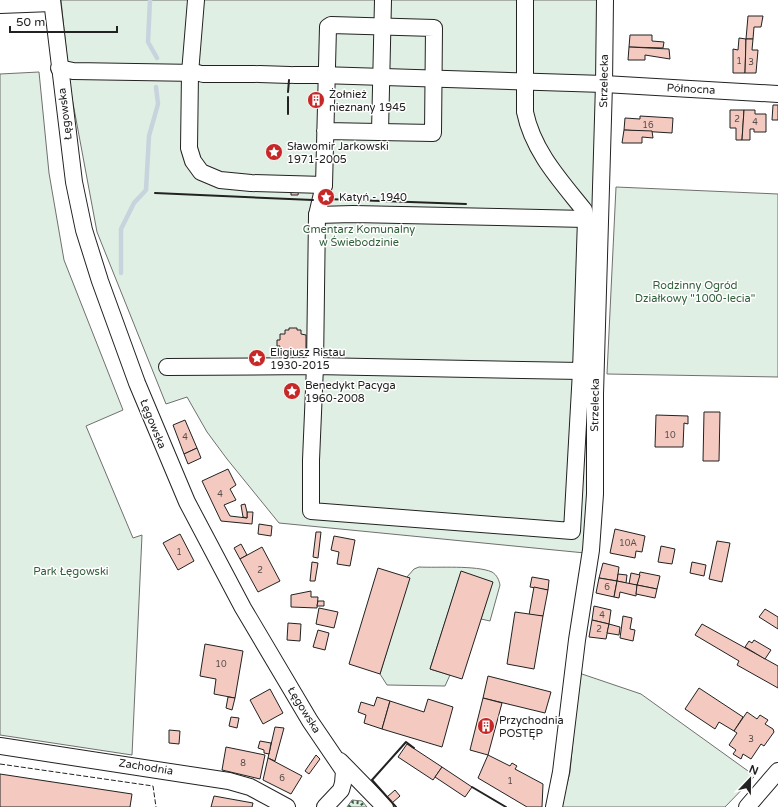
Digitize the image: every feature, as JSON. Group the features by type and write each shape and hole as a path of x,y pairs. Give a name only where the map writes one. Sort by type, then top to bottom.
{"street":[{"path":"196,0 197,73 190,148 193,161 202,172 220,180 251,184 324,185"},
{"path":"380,132 383,0"},
{"path":"325,131 432,133 435,79 434,28 331,25 328,27 322,75 325,131 324,185 317,215 316,366 311,460 311,511 572,531 588,371 586,219 584,210 543,159 528,127 525,112 525,0"},
{"name":"Strzelecka","path":"554,807 561,772 577,640 591,550 595,494 588,371 604,84 605,0"},
{"path":"0,5 52,1"},
{"name":"Łęgowska","path":"52,1 74,182 84,230 103,288 146,407 187,502 227,580 303,710 344,771 344,783 338,795 325,807"},
{"name":"Północna","path":"60,68 73,71 322,75 604,84 778,94"},
{"path":"317,215 353,214 586,219"},
{"path":"167,367 316,366 588,371"},
{"name":"Zachodnia","path":"0,746 229,781 250,787 287,807"},
{"path":"334,756 356,775 385,807"},
{"path":"747,807 777,774"}],"green space":[{"name":"Cmentarz Komunalny w Świebodzinie","path":"61,0 597,0 596,190 585,553 279,523 207,432 187,397 166,404 97,232 70,87"},
{"name":"Park Łęgowski","path":"39,72 49,173 64,260 123,410 86,426 133,538 142,535 132,755 0,735 0,74"},
{"name":"Rodzinny Ogród Działkowy \"1000-lecia\"","path":"616,187 778,194 778,377 607,374"},
{"path":"419,567 477,568 492,572 498,579 500,585 490,621 481,619 492,582 461,572 430,669 450,675 445,686 387,685 380,674 409,578 407,577 414,569"},
{"path":"579,673 641,694 755,776 725,807 561,807 570,772"},
{"path":"352,800 362,801 367,807 347,807"}],"building":[{"path":"748,16 763,16 761,27 754,27 753,39 746,39"},
{"path":"630,35 652,35 652,41 664,42 663,48 629,47"},
{"path":"739,38 746,39 745,73 733,73 733,49 738,50"},
{"path":"746,39 753,39 752,50 758,50 756,73 745,73"},
{"path":"629,47 669,49 670,59 645,55 645,60 628,60"},
{"path":"773,105 778,105 778,120 772,120"},
{"path":"730,110 744,110 742,140 736,140 736,128 730,128"},
{"path":"744,110 755,110 755,114 766,114 766,132 754,132 754,129 750,129 750,140 742,140"},
{"path":"640,116 673,118 672,133 624,130 625,118 640,119"},
{"path":"624,130 652,131 653,138 642,137 642,143 622,143"},
{"path":"291,187 299,188 298,195 291,195"},
{"path":"289,328 297,328 297,330 301,330 301,334 306,335 306,351 301,351 301,356 296,356 296,359 289,359 289,356 285,356 285,351 280,351 280,346 277,346 277,340 280,340 280,334 285,334 285,330 289,330"},
{"path":"704,412 720,412 719,461 703,461"},
{"path":"656,415 688,416 688,424 684,423 683,447 655,447"},
{"path":"185,420 197,448 184,454 173,425"},
{"path":"197,448 201,458 188,464 184,454"},
{"path":"228,469 236,485 230,489 236,500 224,505 230,516 247,518 247,512 253,512 252,524 221,521 202,481"},
{"path":"245,504 247,518 243,517 241,505"},
{"path":"259,524 272,526 271,536 258,534"},
{"path":"615,529 645,536 642,552 636,551 635,558 610,553"},
{"path":"316,532 321,532 318,558 313,557"},
{"path":"180,534 194,561 178,570 163,543"},
{"path":"334,536 355,540 350,566 337,564 339,552 331,550"},
{"path":"717,541 730,543 722,582 709,579"},
{"path":"241,544 247,555 240,559 234,548"},
{"path":"661,546 675,549 672,564 658,562"},
{"path":"262,547 280,581 258,592 240,559"},
{"path":"312,562 318,563 315,581 310,581"},
{"path":"692,562 706,565 704,576 690,573"},
{"path":"603,563 619,567 617,581 599,578"},
{"path":"378,568 410,578 380,674 349,664"},
{"path":"461,571 493,582 462,679 430,669"},
{"path":"640,572 660,576 657,589 637,585"},
{"path":"631,573 640,575 637,585 629,584"},
{"path":"618,574 627,575 626,583 617,581"},
{"path":"532,577 549,580 548,590 530,587"},
{"path":"599,578 617,581 614,597 596,593"},
{"path":"617,581 637,585 636,596 620,592 619,598 614,597"},
{"path":"637,585 657,589 655,598 636,594"},
{"path":"534,587 548,590 543,616 529,615"},
{"path":"311,591 311,597 318,597 317,608 291,607 291,595"},
{"path":"318,601 324,601 324,606 317,606"},
{"path":"594,606 611,610 609,624 592,620"},
{"path":"319,608 338,612 334,628 316,624"},
{"path":"765,609 778,617 778,629 759,617"},
{"path":"515,612 543,616 534,669 507,664"},
{"path":"623,616 632,618 630,629 635,630 633,641 620,638"},
{"path":"592,620 609,624 606,639 589,637"},
{"path":"288,623 301,624 300,641 287,640"},
{"path":"609,624 620,627 619,635 607,633"},
{"path":"702,624 778,666 778,688 737,665 739,661 695,635"},
{"path":"318,630 329,633 325,650 313,647"},
{"path":"754,640 771,650 765,659 745,647 749,641 752,643"},
{"path":"205,644 243,651 235,698 214,694 216,679 200,676"},
{"path":"488,676 551,692 545,713 483,698"},
{"path":"699,688 743,717 734,731 719,722 715,729 685,709"},
{"path":"270,689 283,713 263,724 250,700"},
{"path":"228,697 235,698 232,710 226,708"},
{"path":"377,697 390,701 382,729 364,723 366,715 358,712 361,702 374,706"},
{"name":"Przychodnia POSTĘP","path":"483,698 502,703 488,755 470,750"},
{"path":"428,699 453,707 442,747 382,729 390,701 424,712"},
{"path":"747,712 757,719 760,715 768,720 765,724 773,729 774,732 764,746 761,744 751,759 743,754 741,759 733,754 736,750 729,745 737,733 734,731"},
{"path":"231,717 239,718 237,728 229,726"},
{"path":"275,727 284,728 275,761 268,758"},
{"path":"169,730 180,731 179,744 169,743"},
{"path":"260,741 271,743 269,754 264,753 264,750 258,748"},
{"path":"407,744 442,767 433,780 398,757"},
{"path":"226,747 265,755 260,779 222,770"},
{"path":"316,755 320,759 309,774 305,771"},
{"path":"488,755 510,766 512,763 517,766 515,769 543,784 542,807 527,807 478,778"},
{"path":"268,758 302,776 291,794 263,780"},
{"path":"442,767 472,787 465,797 435,777"},
{"path":"0,774 132,794 130,807 0,807"},
{"path":"395,790 400,796 392,803 387,797"},
{"path":"214,796 253,803 252,807 211,807"}],"waterway":[{"path":"150,0 148,42 157,58"},
{"path":"121,273 121,229 134,203 146,190 149,136 158,104 156,87"}],"hedge":[{"path":"349,807 353,802 361,803 364,807"}],"fence":[{"path":"0,764 153,786 156,807"}],"wall":[{"path":"288,92 289,80"},
{"path":"288,97 288,114"},
{"path":"155,193 313,200"},
{"path":"326,199 466,204"},
{"path":"396,807 372,780 406,742 414,748"},
{"path":"472,787 506,807"}],"place":[{"name":"Żołnież nieznany 1945","path":"316,100"},
{"name":"Sławomir Jarkowski 1971-2005","path":"274,152"},
{"name":"Katyń - 1940","path":"326,197"},
{"name":"Eligiusz Ristau 1930-2015","path":"257,358"},
{"name":"Benedykt Pacyga 1960-2008","path":"292,391"},
{"name":"Przychodnia POSTĘP","path":"486,726"}]}
